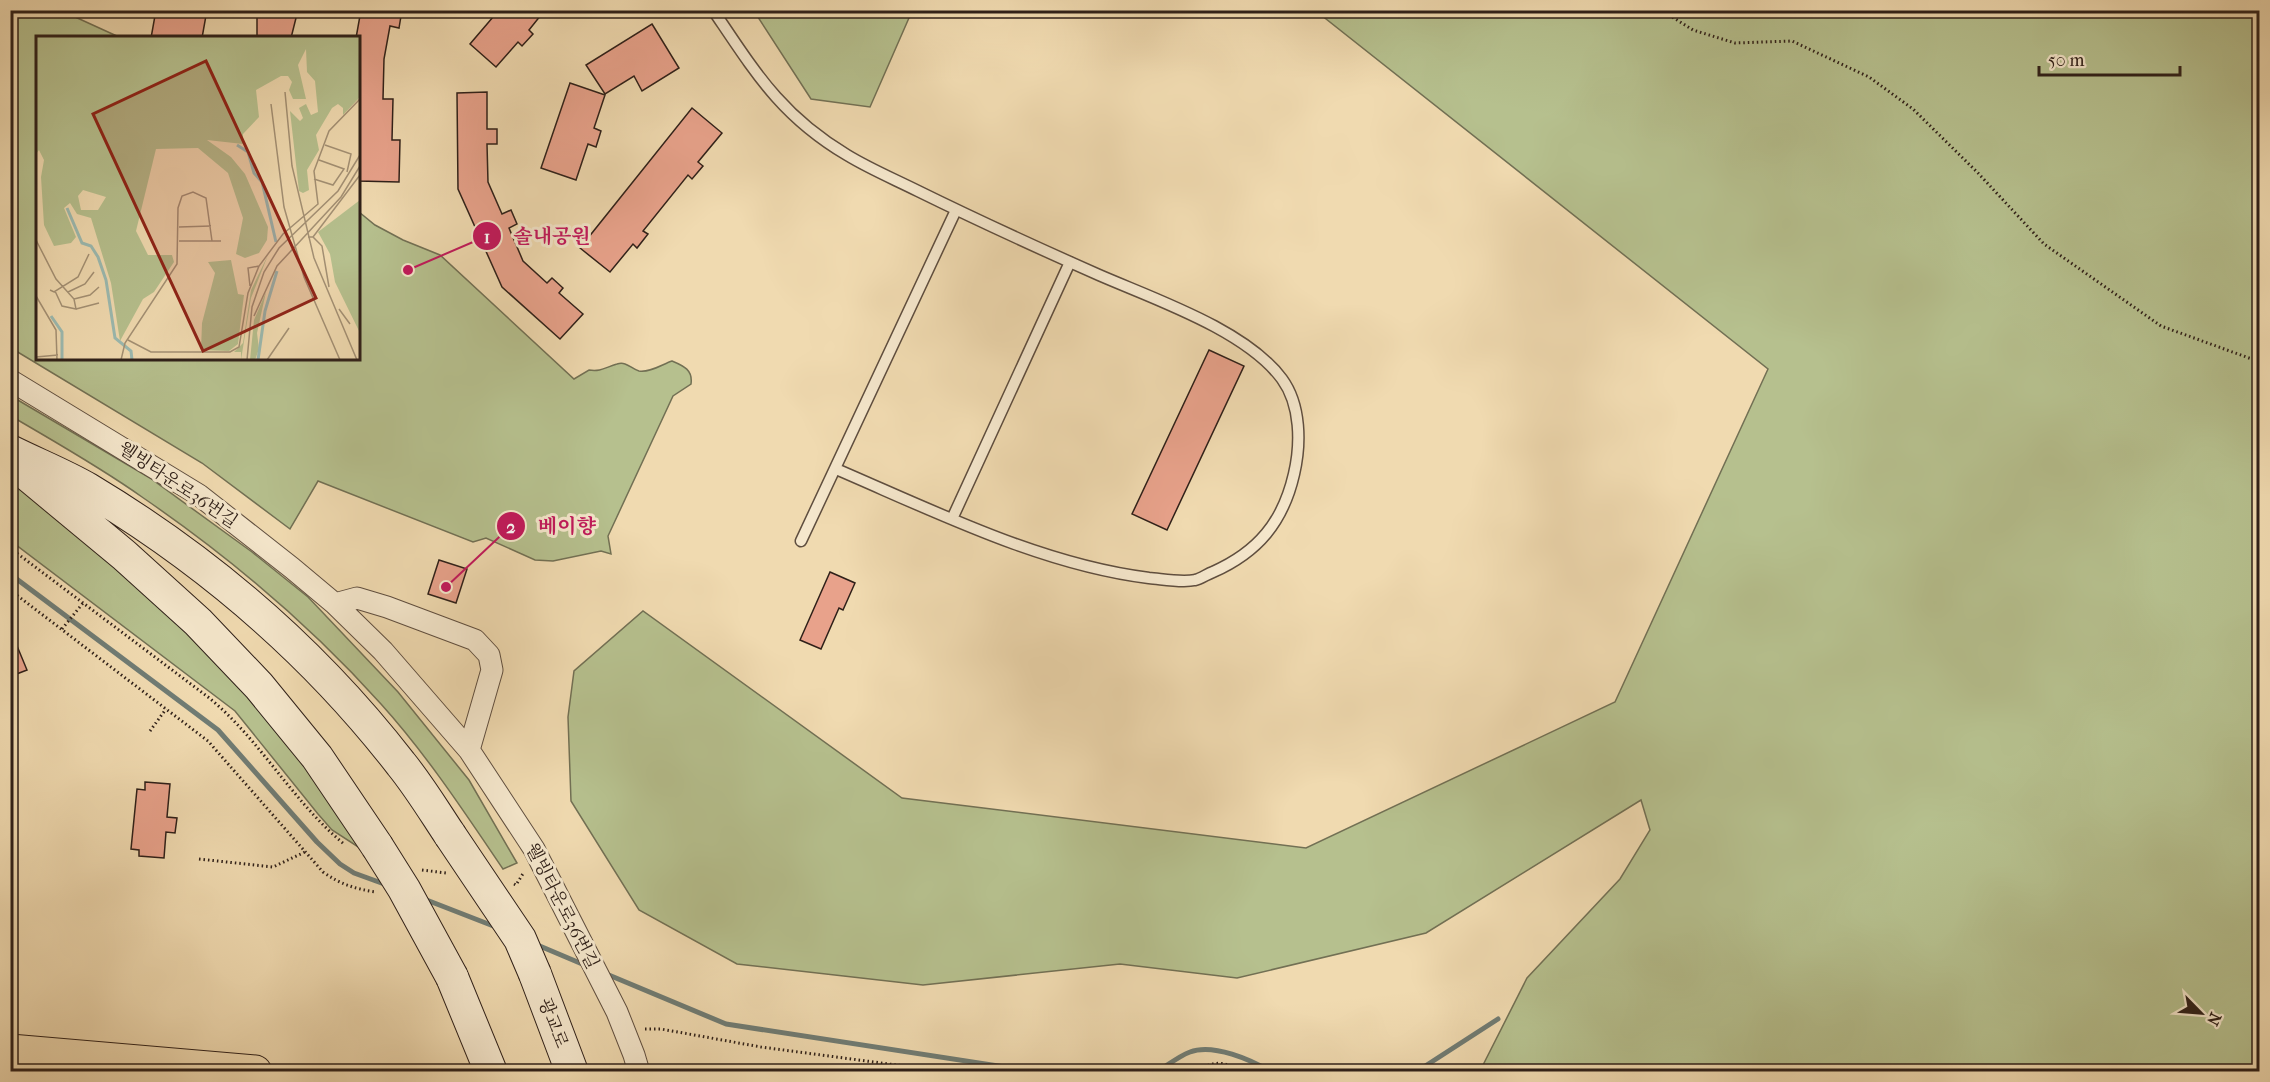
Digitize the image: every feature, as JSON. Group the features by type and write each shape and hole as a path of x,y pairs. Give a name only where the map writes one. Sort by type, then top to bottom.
{"highway":[{"path":"10,1051 255,1071"}],"main road":[{"name":"광교로","path":"10,451 86,488 168,541 251,605 327,678 401,764 520,939 572,1071"},
{"path":"10,461 124,555 198,622 259,686 317,757 404,889 452,977 491,1071"}],"street":[{"name":"웰빙타운로36번길","path":"10,380 198,495 335,604 383,651 469,750 534,849 616,1012 639,1071"},
{"path":"335,604 357,598 387,607 475,640 489,655 492,670 469,750"}],"lane":[{"path":"713,10 761,82 786,110 817,136 876,171 956,210 1218,328 1260,356 1282,379 1295,403 1298,453 1288,499 1268,533 1236,562 1193,581 1122,574 1053,557 952,519 836,469"},
{"path":"801,541 956,210"},
{"path":"952,519 1070,262"}],"path":[{"path":"1661,10 1693,30 1735,43 1792,40 1869,76 1913,109 1978,173 2044,244 2161,326 2259,363"},
{"path":"10,548 235,719 317,818 346,846"},
{"path":"10,590 208,741 323,872 354,889 381,893"},
{"path":"62,629 83,603"},
{"path":"150,731 166,709"},
{"path":"505,883 516,885 534,849"},
{"path":"199,859 273,867 305,852"},
{"path":"418,870 450,873"},
{"path":"625,1033 661,1029 761,1047 949,1071"},
{"path":"1196,1071 1220,1062 1245,1071"}],"green space":[{"path":"11,11 62,11 117,36 36,36 36,360 360,360 360,213 375,225 403,240 440,255 574,379 589,370 600,370 620,363 643,371 672,361 689,372 691,384 673,396 608,536 611,554 601,551 553,561 535,560 486,538 473,542 318,481 290,529 202,463 11,348"},
{"path":"754,11 912,11 870,107 811,99"},
{"path":"1316,11 2259,11 2259,1071 1480,1071 1527,978 1620,879 1650,830 1641,800 1426,933 1237,978 1120,964 923,985 737,964 639,910 571,801 568,717 574,671 643,611 902,798 1306,848 1615,702 1768,369"},
{"path":"11,396 150,478 252,552 308,597 398,692 469,780 517,863 503,869 445,785 398,723 326,647 268,593 206,543 110,475 11,416"},
{"path":"10,483 58,515 196,637 294,748 363,850 332,830 235,711 11,541"}],"building":[{"path":"156,10 207,10 202,36 151,36"},
{"path":"257,10 298,10 292,36 257,36"},
{"path":"361,10 402,10 399,28 390,26 384,59 383,99 393,99 392,140 400,140 399,182 360,181 360,36 356,36"},
{"path":"499,10 545,10 529,30 533,34 522,46 518,42 496,67 470,44"},
{"path":"652,24 679,68 642,91 634,76 605,94 586,65"},
{"path":"570,83 605,95 594,128 601,131 596,147 588,144 576,180 541,168"},
{"path":"487,92 487,129 497,129 497,144 487,144 488,182 502,214 511,210 517,224 509,228 523,261 547,283 552,278 563,288 559,293 583,314 560,339 502,287 458,189 457,93"},
{"path":"692,108 722,133 698,162 703,166 692,179 688,175 643,231 648,234 637,248 633,244 610,272 580,248"},
{"path":"1209,350 1244,366 1167,530 1132,514"},
{"path":"439,560 467,569 456,603 428,594"},
{"path":"830,572 855,583 843,610 839,608 821,649 800,640"},
{"path":"10,629 27,670 14,675 10,666"},
{"path":"145,782 170,784 167,817 177,818 175,833 166,832 164,858 139,856 139,850 131,849 137,789 145,790"}],"waterway":[{"path":"10,574 218,730 317,842 340,864 354,873 387,885"},
{"path":"424,899 496,927"},
{"path":"535,944 587,966"},
{"path":"604,973 726,1024 1038,1072"},
{"path":"1416,1072 1498,1019"},
{"path":"1157,1072 1178,1058 1199,1050 1232,1054 1271,1072"}],"place":[{"name":"솔내공원","path":"408,270"},
{"name":"베이향","path":"446,587"}]}
